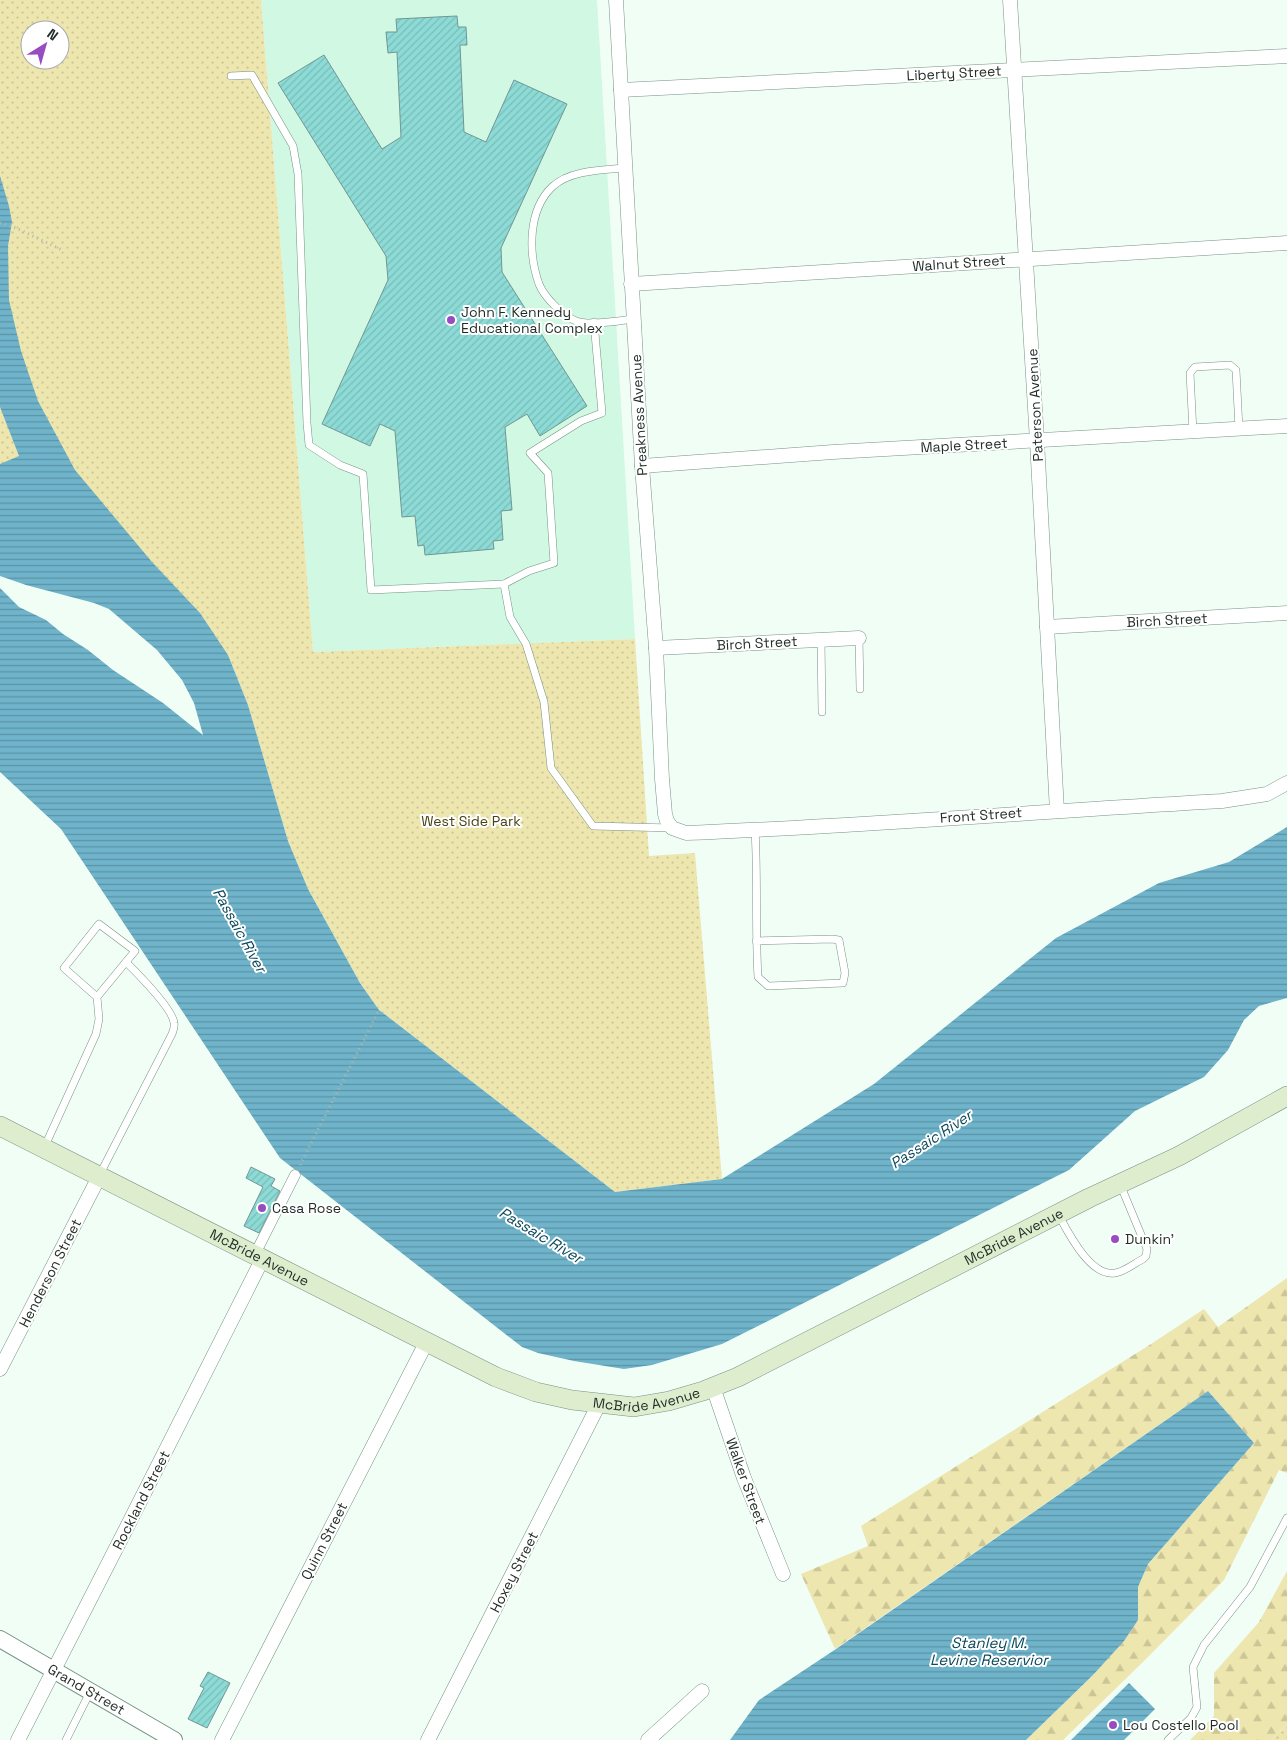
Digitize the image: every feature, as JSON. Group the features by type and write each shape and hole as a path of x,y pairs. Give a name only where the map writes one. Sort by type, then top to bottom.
{"main road":[{"name":"McBride Avenue","path":"0,1126 496,1377 536,1392 599,1404 634,1408 669,1401 738,1377 1058,1214 1179,1156 1287,1096"}],"street":[{"name":"Preakness Avenue","path":"616,0 633,319 656,648 665,814 667,822 672,828"},
{"name":"Paterson Avenue","path":"1010,0 1057,811"},
{"name":"Liberty Street","path":"621,90 1287,56"},
{"name":"Walnut Street","path":"631,284 1287,243"},
{"name":"Maple Street","path":"642,466 833,452 1287,426"},
{"name":"Birch Street","path":"1047,627 1287,613"},
{"name":"Birch Street","path":"656,648 859,638"},
{"name":"Front Street","path":"672,828 686,833 755,830 1222,801 1267,794 1287,783"},
{"path":"258,1258 295,1175"},
{"name":"Henderson Street","path":"0,1369 99,1177"},
{"name":"Rockland Street","path":"21,1739 53,1669 133,1516 258,1258"},
{"name":"Quinn Street","path":"222,1740 426,1342"},
{"name":"Walker Street","path":"712,1387 744,1478 783,1574"},
{"name":"Hoxey Street","path":"428,1740 599,1404"},
{"name":"Grand Street","path":"0,1638 174,1740"},
{"path":"648,1740 702,1691"}],"lane":[{"path":"231,76 252,75 293,146 298,174 307,423 310,445 340,466 362,474 371,590 504,584 529,571 554,563 548,473 530,452 581,421 602,413 594,322"},
{"path":"625,168 572,175 553,186 539,203 533,228 532,248 539,286 553,305 577,322 633,319"},
{"path":"1193,432 1190,373 1195,367 1230,366 1236,370 1239,429"},
{"path":"504,584 510,617 526,644 544,702 551,768 593,826 672,828"},
{"path":"859,638 860,689"},
{"path":"821,640 822,712"},
{"path":"755,830 757,863 756,941 758,977 768,986 843,984 846,973 839,940 756,941"},
{"path":"44,1149 96,1034 99,1020 97,997 64,968 99,924 135,951 97,997"},
{"path":"99,1177 174,1028 174,1022 167,1009 126,962"},
{"path":"1058,1214 1078,1251 1102,1272 1115,1273 1143,1260 1147,1249 1120,1184"},
{"path":"1168,1740 1191,1718 1197,1708 1193,1667 1204,1645 1250,1587 1287,1518"},
{"path":"66,1740 90,1692"}],"path":[{"path":"0,223 16,228 62,250"},
{"path":"295,1175 379,1010"}],"shaded area":[{"name":"John F. Kennedy Educational Complex","path":"261,0 597,0 635,639 313,652"}],"green space":[{"name":"West Side Park","path":"0,0 261,0 313,652 635,639 649,856 695,853 722,1179 615,1192 379,1010 360,983 308,889 288,841 248,705 228,655 0,464"},
{"path":"1287,1278 1287,1473 1279,1470 1224,1580 1063,1740 1026,1740 1093,1675 1138,1620 1138,1587 1148,1564 1254,1443 1208,1391 835,1649 801,1574 868,1546 861,1526 1204,1309 1218,1327"},
{"path":"1287,1571 1287,1724 1271,1740 1190,1740 1214,1716 1214,1673 1259,1622"},
{"path":"1287,1724 1287,1740 1271,1740"}],"water":[{"name":"Passaic River","path":"0,176 12,222 8,246 9,300 21,351 38,401 75,470 152,562 200,613 228,655 248,705 288,841 308,889 360,983 379,1010 615,1192 722,1179 874,1084 1056,938 1159,883 1229,862 1287,827 1287,998 1259,1006 1244,1020 1228,1050 1204,1077 1135,1111 1069,1170 722,1344 652,1365 624,1369 574,1361 538,1353 522,1347 280,1158 61,829 0,772 0,588 19,607 46,620 113,670 163,703 203,735 194,703 182,680 157,650 109,609 0,576 0,464 19,456 0,407"},
{"name":"Stanley M. Levine Reservior","path":"1208,1391 1254,1443 1148,1564 1138,1587 1138,1620 1124,1641 1093,1675 1026,1740 730,1740 759,1700 836,1649"},
{"name":"Lou Costello Pool","path":"1129,1683 1155,1709 1124,1740 1071,1740"}],"building":[{"path":"457,16 458,27 466,27 467,45 460,45 464,132 486,142 514,80 567,104 501,248 502,272 587,406 540,436 527,414 505,427 512,510 501,511 503,540 493,541 494,549 425,555 424,545 418,546 415,516 402,517 395,431 380,424 370,446 322,424 388,280 386,256 278,83 324,55 382,149 401,137 397,52 388,53 386,32 397,32 396,19"},
{"name":"Casa Rose","path":"251,1167 275,1179 271,1186 280,1191 259,1233 244,1226 263,1187 246,1178"},
{"path":"208,1672 230,1683 207,1728 188,1719 204,1688 200,1686"}],"place":[{"name":"John F. Kennedy Educational Complex","path":"451,320"},
{"name":"Casa Rose","path":"262,1208"},
{"name":"Dunkin'","path":"1115,1239"},
{"name":"Lou Costello Pool","path":"1113,1725"}]}
